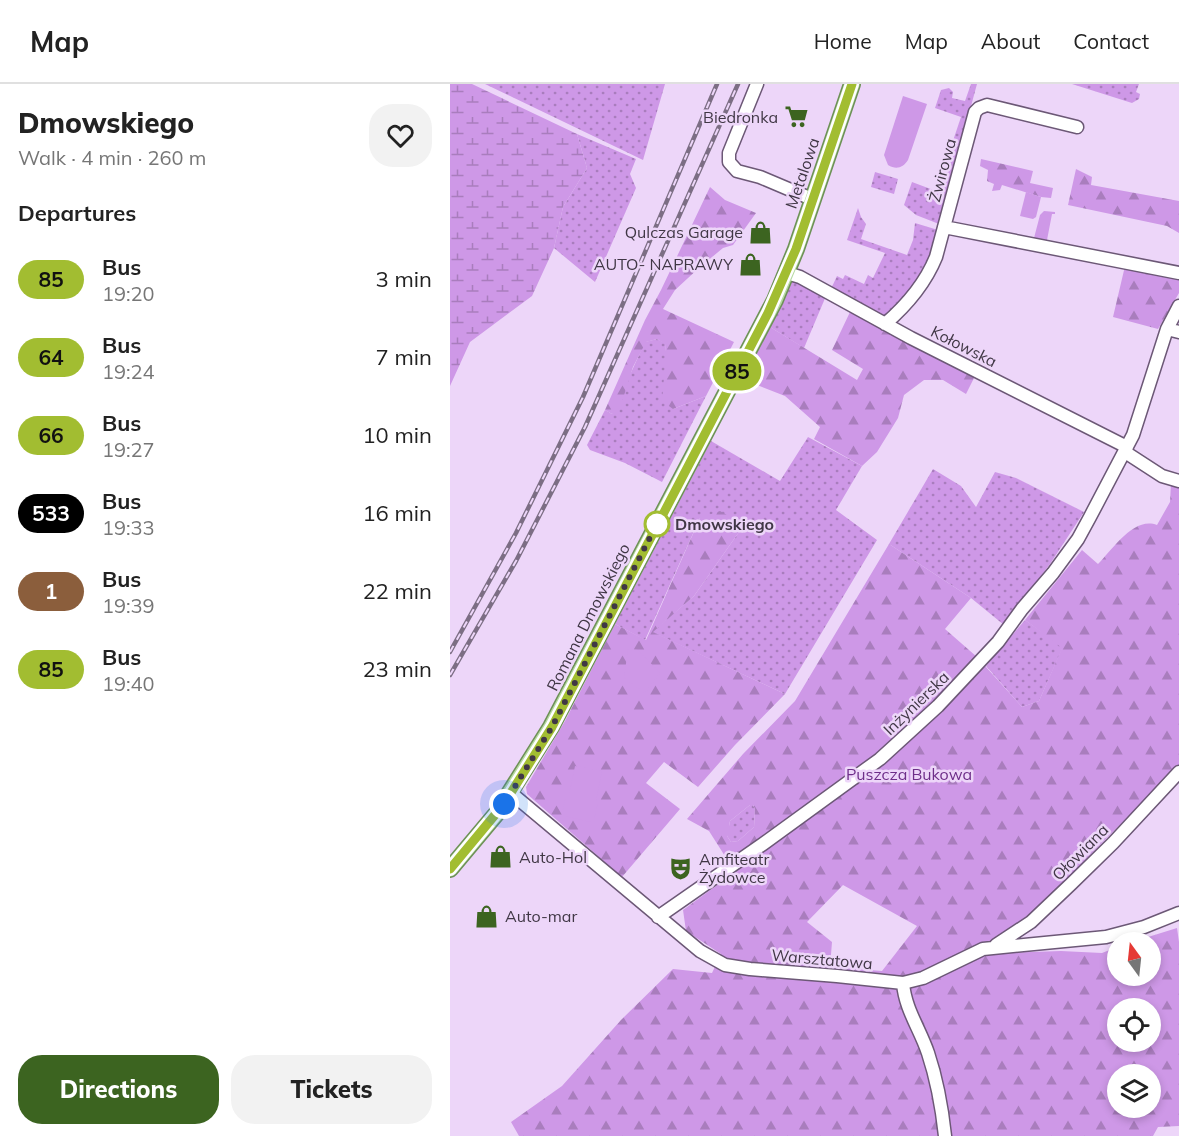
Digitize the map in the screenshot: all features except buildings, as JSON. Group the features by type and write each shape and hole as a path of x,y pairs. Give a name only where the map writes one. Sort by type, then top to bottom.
{"main road":[{"name":"Metalowa","path":"787,273 852,84"},
{"name":"Romana Dmowskiego","path":"450,869 511,793 564,705 787,273"}],"street":[{"path":"757,84 729,153 729,162 737,171 760,177 812,199"},
{"name":"Żwirowa","path":"885,324 919,290 931,271 975,112 987,105 1077,127"},
{"path":"945,227 1179,273"},
{"name":"Kołowska","path":"787,273 800,277 885,324 1126,449 1162,476 1179,481"},
{"name":"Inżynierska","path":"658,917 880,759 938,706 998,642 1078,539 1126,449 1173,330 1179,306"},
{"name":"Ołowiana","path":"995,946 1031,922 1071,884 1113,843 1179,771"},
{"name":"Warsztatowa","path":"511,793 700,951 725,965 903,983 923,978 972,952 995,946 1106,937 1144,927 1179,913"},
{"path":"903,983 906,1003 932,1064 945,1136"}],"green space":[{"path":"450,84 472,84 577,134 587,168 563,207 554,248 532,296 470,342 450,386"},
{"path":"485,84 665,84 643,160"},
{"path":"971,84 977,84 939,224 916,215 904,205 912,182 936,191 961,117 935,108 941,90 949,88 953,92 952,98 965,101"},
{"path":"1072,84 1139,84 1136,92 1140,94 1139,99 1132,103"},
{"path":"903,96 927,104 908,160 897,168 888,165 884,155"},
{"path":"577,134 636,159 630,174 636,188 595,282 554,248 563,207 587,168"},
{"path":"981,159 1033,171 1030,183 1053,188 1051,198 1002,185 1000,190 992,191 994,184 987,181 988,170 980,166"},
{"path":"1076,169 1092,177 1091,185 1179,201 1179,233 1167,226 1068,205"},
{"path":"875,172 898,179 894,194 871,187"},
{"path":"710,187 725,200 756,213 733,245 723,248 700,267 675,290 663,309 734,342 706,396 673,409 662,401 665,344 657,339 646,342 633,367 620,408 612,414 605,410 645,320"},
{"path":"1026,192 1041,197 1036,217 1033,219 1020,216"},
{"path":"858,208 866,224 861,239 907,255 913,240 915,223 938,230 928,268 921,281 886,318 830,291 837,276 843,279 845,275 864,284 868,275 873,278 885,253 847,240"},
{"path":"1044,211 1055,212 1052,214 1047,240 1034,238 1040,215"},
{"path":"1125,266 1179,279 1179,293 1158,329 1113,317"},
{"path":"792,278 826,296 804,348 770,327"},
{"path":"850,312 975,376 966,394 943,380 924,380 904,395 898,418 877,452 862,466 814,439 820,427 785,396 742,379 770,327 857,380 863,369 832,350"},
{"path":"657,339 665,343 673,409 706,396 662,482 625,463 590,450 587,445 605,410 612,414 645,342"},
{"path":"808,437 862,466 836,510 877,540 785,694 652,632 694,596 739,532 700,518 645,640 615,624 711,441 780,481"},
{"path":"933,469 961,486 976,507 995,472 1016,478 1084,512 1050,564 1004,625 971,598 889,544"},
{"name":"Puszcza Bukowa","path":"1171,483 1179,484 1179,765 1028,918 1004,953 1061,951 1102,953 1107,951 1107,986 1161,986 1161,933 1177,928 1179,942 1179,1126 1158,1127 1153,1136 519,1136 511,1122 562,1086 621,1020 673,969 712,973 721,954 686,931 683,910 735,872 709,831 687,819 743,754 795,701 889,544 971,598 945,629 977,657 1022,707 1039,701 1062,648 1025,620 1082,550 1098,564 1132,529 1148,523 1157,525 1170,502","holes":["753,805 755,809 754,827 738,841 731,842 727,836 732,832 729,826 730,821","843,885 917,926 882,971 830,967 832,942 807,922"]},
{"path":"720,511 734,519 739,532 694,596 653,632 785,694 698,787 664,762 646,783 680,809 622,877 527,794 526,787 565,721 615,624 646,640 700,518"},
{"path":"1025,620 1063,647 1039,701 1022,707 986,666"},
{"path":"628,649 638,650 660,673 645,693 624,678"},
{"path":"575,766 602,771 596,801 598,802 594,820 591,822 562,814"},
{"path":"753,805 755,809 754,827 738,841 731,842 727,836 730,821"}],"railway":[{"path":"450,652 516,533 583,397 717,84"},
{"path":"450,675 516,561 585,427 738,84"}],"bus line":[{"name":"85","path":"450,869 504,804 552,727 768,313 796,249 852,84"}],"place":[{"name":"Biedronka","path":"796,117"},
{"name":"Qulczas Garage","path":"761,232"},
{"name":"AUTO- NAPRAWY","path":"751,264"},
{"name":"Dmowskiego","path":"657,524"},
{"name":"Auto-Hol","path":"501,857"},
{"name":"Amfiteatr Żydowce","path":"681,868"},
{"name":"Auto-mar","path":"487,916"}],"route":[{"path":"504,804 552,727 657,524"}]}
